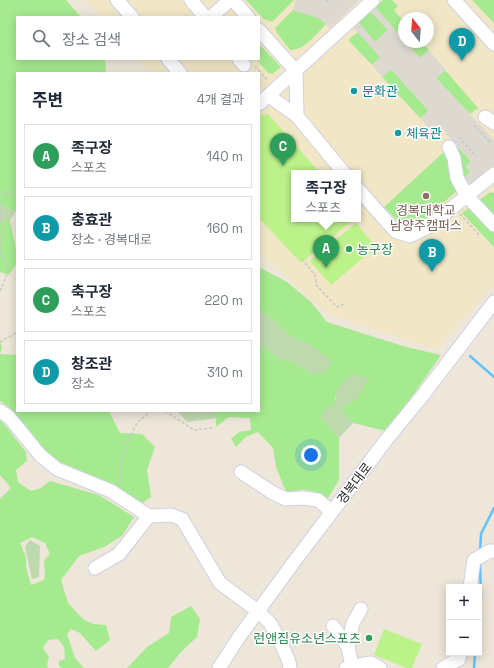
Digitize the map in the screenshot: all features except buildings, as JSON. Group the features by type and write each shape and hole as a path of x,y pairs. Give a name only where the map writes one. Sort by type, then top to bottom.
{"street":[{"path":"117,0 131,16"},
{"path":"191,0 204,16"},
{"path":"212,16 232,0 247,16"},
{"path":"342,170 297,116 268,97 373,0"},
{"path":"454,0 494,44"},
{"path":"260,31 296,71 297,116"},
{"path":"169,60 179,72"},
{"path":"449,147 454,158 457,178 467,196 494,226"},
{"path":"361,192 396,231 410,236 428,228 494,175"},
{"name":"경복대로","path":"219,668 258,611 332,512 494,302"},
{"path":"0,411 9,417 40,455 57,469 120,495 149,516 171,515 182,519 220,583 258,611 270,623 281,643 290,668"},
{"path":"241,472 286,499 303,498 318,500 332,512"},
{"path":"95,568 120,554 149,516"},
{"path":"470,584 474,560 490,552"},
{"path":"361,609 353,623 348,647 349,667 371,663 380,668"},
{"path":"333,626 348,647"},
{"path":"443,668 459,659 460,656"}],"path":[{"path":"241,62 250,62 255,72"},
{"path":"260,81 268,97"},
{"path":"484,122 491,144"},
{"path":"459,137 476,156"},
{"path":"0,192 16,192"},
{"path":"0,292 8,272 0,250 3,227 0,215 6,192"},
{"path":"460,214 479,235"},
{"path":"302,259 315,276 317,286 337,307 344,304"},
{"path":"0,342 16,333"},
{"path":"120,495 121,465 125,446 136,423 150,412"},
{"path":"167,412 194,430 212,428"}],"shaded area":[{"name":"경복대학교 남양주캠퍼스","path":"85,0 494,0 494,284 437,350 326,313 260,253 260,72 150,72 139,60 260,60 260,16 100,16"},
{"path":"296,0 359,0 330,28 319,18 293,10"},
{"path":"375,7 398,33 398,48 411,48 420,58 429,50 446,70 436,78 494,140 494,165 471,184 464,178 470,172 465,166 471,161 443,129 436,127 431,130 420,118 427,112 427,109 391,69 382,77 372,65 380,57 353,27 358,22 375,42 388,30 370,11"}],"green space":[{"path":"0,0 66,0 80,16 16,16 16,60 105,60 106,72 16,72 16,212 0,205"},
{"path":"246,0 294,0 272,22 264,19"},
{"path":"383,0 392,0 398,6 394,10 398,15 398,33 375,7"},
{"path":"472,0 494,0 494,23"},
{"path":"293,10 319,18 326,24 305,45 295,50 290,50 275,28"},
{"path":"370,11 388,30 375,42 358,22"},
{"path":"358,32 381,57 372,65 348,40"},
{"path":"260,45 281,67 272,74 268,73 257,60 260,60"},
{"path":"411,48 427,48 429,50 420,58"},
{"path":"391,69 427,109 427,112 420,118 382,77"},
{"path":"445,70 478,108 470,114 436,78"},
{"path":"268,114 317,170 291,170 291,222 350,222 301,263 260,219 260,117"},
{"path":"454,143 471,161 470,172 464,178 451,145"},
{"path":"446,150 460,188 422,222 410,224 398,221 384,207"},
{"path":"490,192 494,193 494,218 478,201"},
{"path":"0,205 15,211 10,221 0,221"},
{"path":"470,207 494,233 494,247 462,213"},
{"path":"0,221 10,221 16,249 16,264 9,275 0,272"},
{"name":"농구장","path":"356,223 376,247 331,285 310,261"},
{"path":"260,268 287,282 311,302 327,322 406,347 441,355 386,431 353,423 340,409 356,399 335,396 335,404 324,411 321,417 339,438 339,480 328,498 308,490 286,492 276,467 273,448 258,432 246,437 236,447 231,439 239,432 251,430 250,418 229,417 216,427 216,412 260,412 260,344 280,359 294,362 312,374 311,345 291,337 274,321 260,311"},
{"path":"260,311 274,321 291,337 311,345 332,361 328,370 323,373 312,374 294,362 280,359 260,344"},
{"path":"0,342 2,347 0,354"},
{"path":"0,354 16,354 16,412 110,412 120,433 142,434 155,447 147,470 151,497 139,505 59,466 42,448 10,408 0,401"},
{"path":"353,374 369,379 356,399 340,409 353,423 339,438 321,417 323,411 335,404 336,395 342,383"},
{"path":"178,412 216,412 216,418 187,422"},
{"path":"0,419 26,452 27,461 16,470 18,482 31,491 41,488 50,481 99,495 134,517 122,536 104,547 79,556 61,580 68,603 84,620 94,624 106,625 110,640 96,651 80,633 71,629 67,634 75,658 84,668 61,668 59,661 65,659 64,647 58,639 48,640 43,648 49,657 47,664 48,668 0,668 0,499 11,488 0,475","holes":["32,537 45,543 50,554 44,560 44,580 31,585 26,568 26,557 20,543"]},
{"path":"30,540 40,546 39,577 32,579 25,547"},
{"path":"191,606 200,619 197,637 181,652 168,668 127,668 147,647 169,633 171,617"},
{"path":"384,629 422,644 412,668 407,668 374,655"}],"waterway":[{"path":"470,356 494,377"},
{"path":"480,552 481,534 494,508"},
{"path":"480,563 481,584"},
{"path":"474,668 475,656"}],"place":[{"name":"창조관","path":"462,61"},
{"name":"문화관","path":"354,91"},
{"name":"체육관","path":"398,133"},
{"name":"축구장","path":"283,166"},
{"name":"경복대학교 남양주캠퍼스","path":"426,196"},
{"name":"농구장","path":"349,249"},
{"name":"족구장","path":"326,268"},
{"name":"충효관","path":"432,272"},
{"name":"런앤짐유소년스포츠","path":"369,638"}]}
